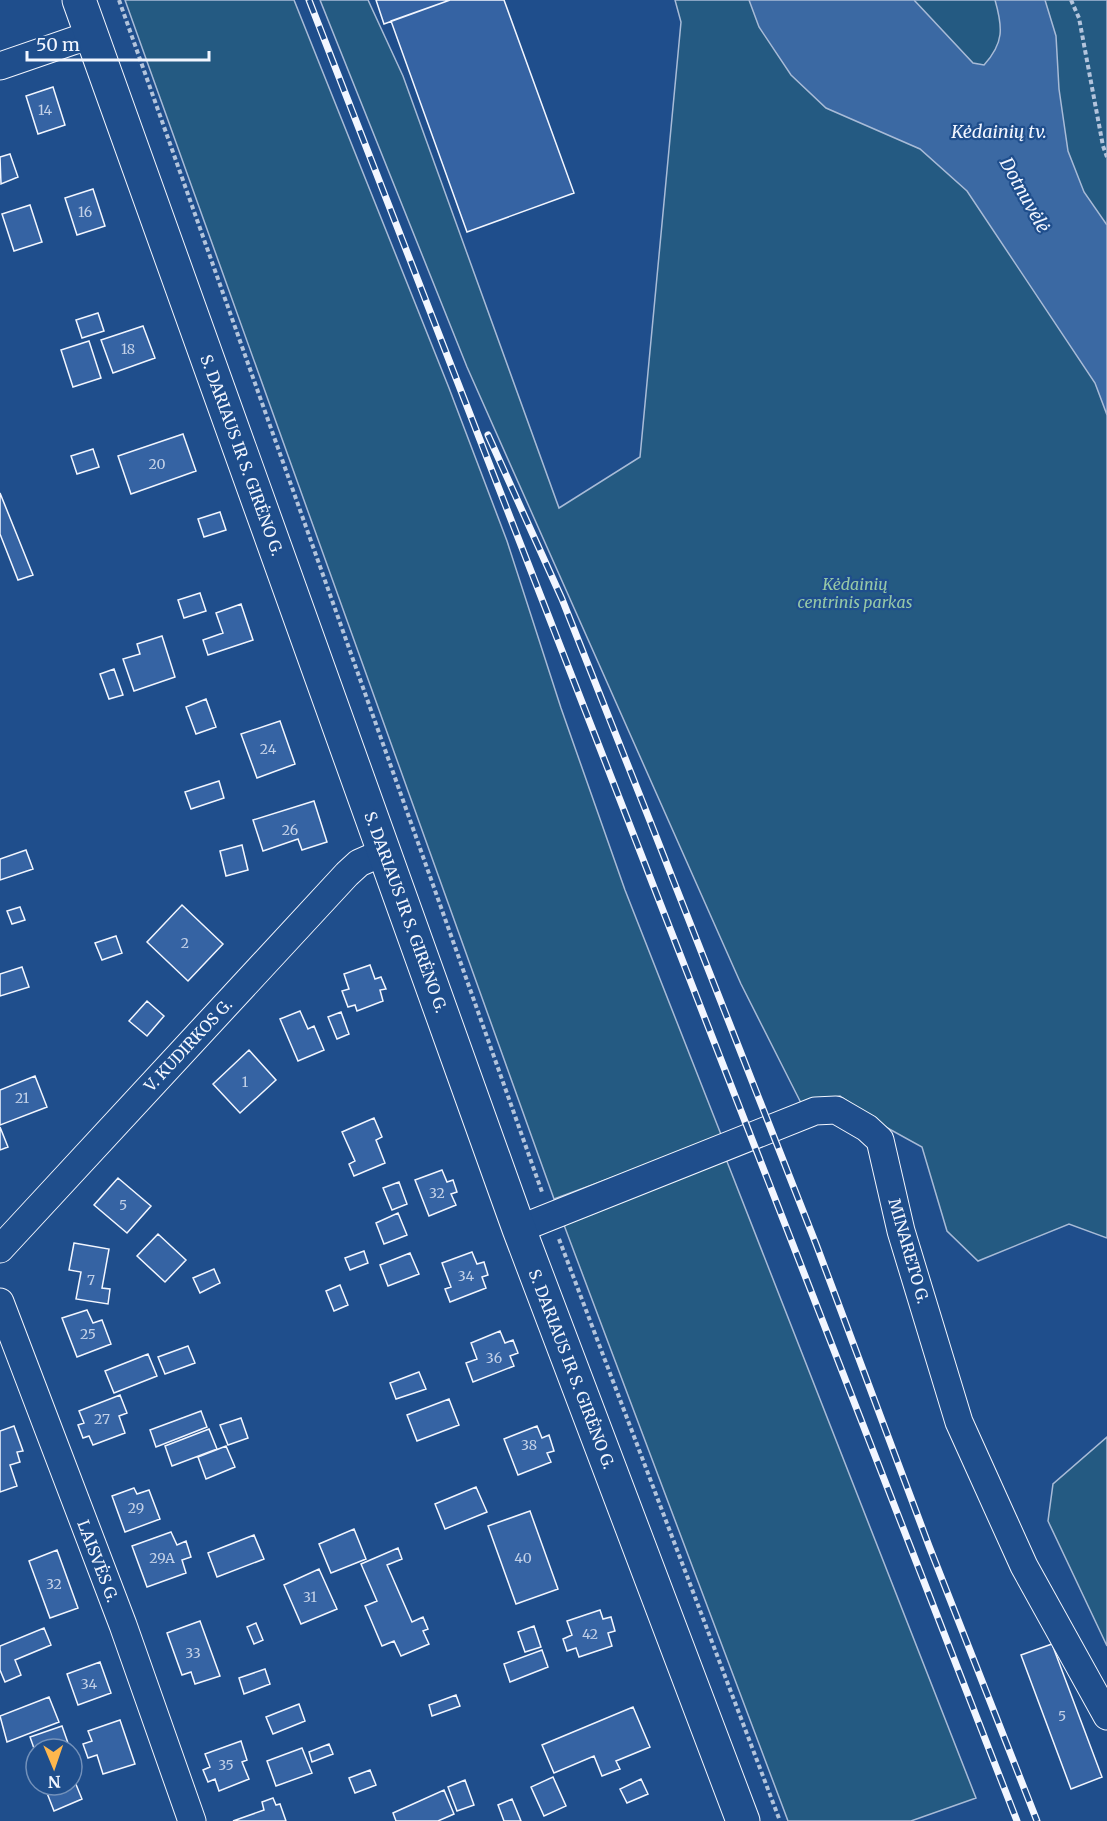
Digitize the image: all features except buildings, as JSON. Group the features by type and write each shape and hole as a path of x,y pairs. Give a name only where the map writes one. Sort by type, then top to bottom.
{"main road":[{"name":"S. DARIAUS IR S. GIRĖNO G.","path":"79,0 519,1229 743,1821"}],"street":[{"path":"0,66 90,35"},
{"name":"V. KUDIRKOS G.","path":"0,1249 346,874 359,863 384,852"},
{"name":"MINARETO G.","path":"519,1229 815,1111 836,1110 867,1128 880,1140 901,1231 959,1422 1024,1566 1107,1716"},
{"name":"LAISVĖS G.","path":"0,1302 123,1625 192,1821"}],"path":[{"path":"119,0 551,1216 780,1821"},
{"path":"1071,0 1079,18 1107,157"}],"green space":[{"path":"125,0 294,0 449,388 507,541 561,708 625,890 722,1137 554,1199"},
{"name":"Kėdainių centrinis parkas","path":"320,0 368,0 403,76 559,508 640,457 681,22 675,0 1107,0 1107,1238 1069,1224 978,1261 947,1231 922,1147 882,1125 840,1096 801,1103 741,984 467,367"},
{"path":"726,1159 976,1798 911,1821 788,1821 564,1225"},
{"path":"1107,1437 1107,1646 1048,1521 1053,1484"}],"water":[{"name":"Kėdainių tv.","path":"749,0 914,0 973,63 984,65 995,50 1000,35 995,0 1045,0 1056,36 1059,89 1068,151 1084,192 1107,225 1107,415 1095,383 967,191 920,149 826,108 791,75 759,27"}],"railway":[{"path":"309,0 1017,1821"},
{"path":"488,435 562,599 650,821 816,1244 929,1546 1037,1821"}],"water label":[{"name":"Dotnuvėlė","path":"1025,195"}]}
